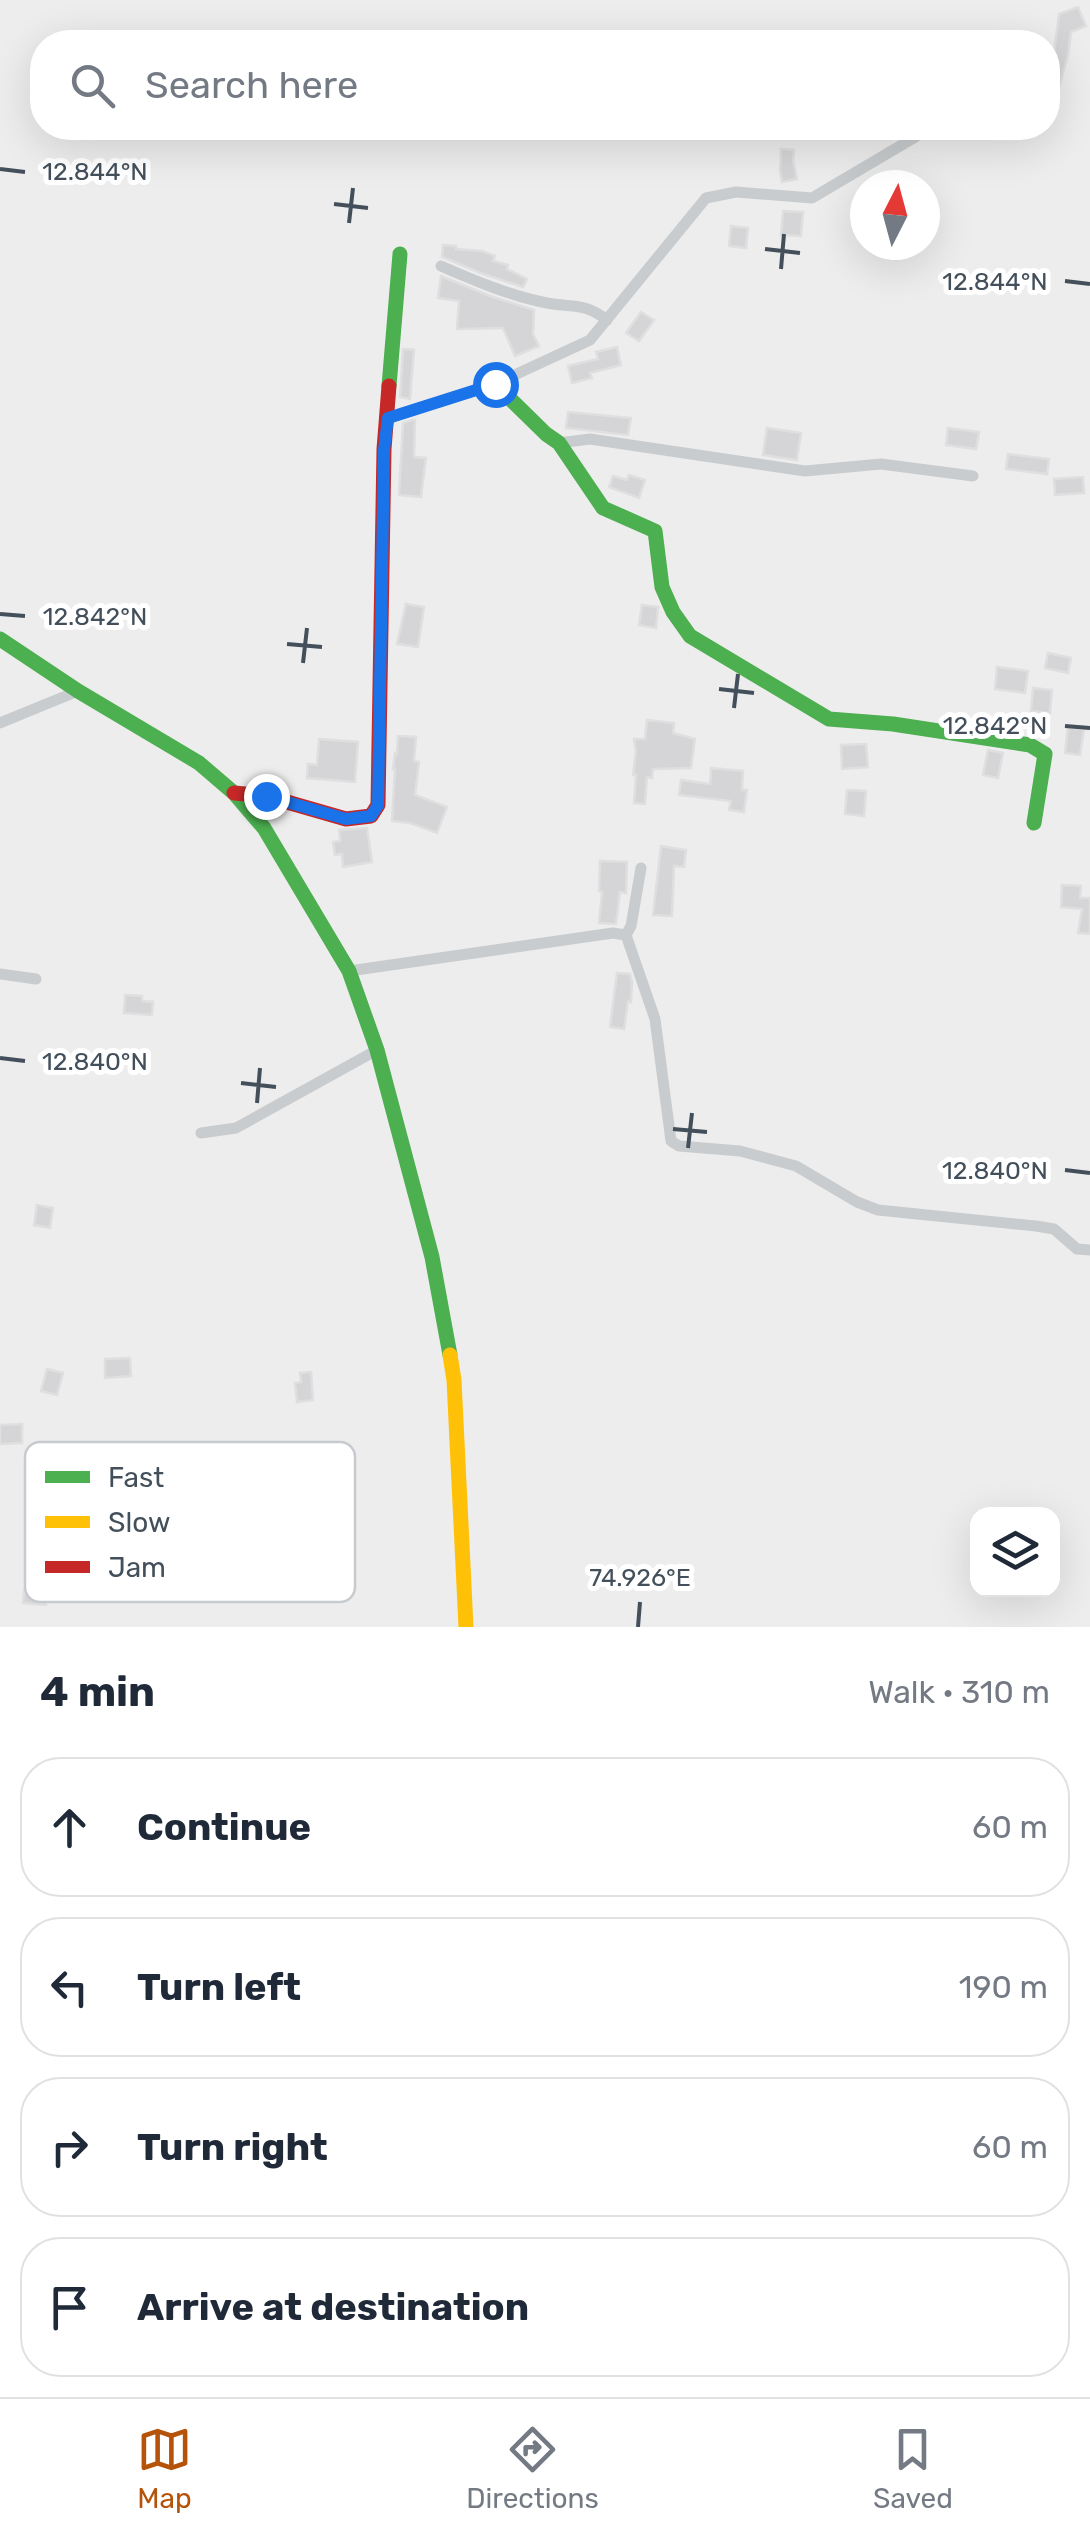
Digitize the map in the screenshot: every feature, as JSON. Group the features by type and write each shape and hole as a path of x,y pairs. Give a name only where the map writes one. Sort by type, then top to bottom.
{"street":[{"path":"388,418 495,384 590,340 706,198 736,192 812,198 910,140"},
{"path":"234,793 266,796 346,819 371,816 378,805 384,450 400,254"},
{"path":"441,266 484,285 547,303 592,308 607,320"},
{"path":"495,384 559,443 602,508 655,531 658,575 676,620 690,636 830,719 892,724 1030,745 1044,754 1034,823"},
{"path":"559,443 590,439 805,471 881,464 973,476"},
{"path":"0,639 199,763 234,793 264,828 349,971 377,1050 432,1257 454,1380 466,1627"},
{"path":"0,724 78,690"},
{"path":"641,868 626,935 655,1019 670,1141 679,1146 740,1151 796,1166 878,1210 1036,1226 1054,1230 1077,1249 1090,1250"},
{"path":"349,971 626,935"},
{"path":"0,974 36,979"},
{"path":"201,1133 236,1128 377,1050"}],"building":[{"path":"1078,7 1086,26 1071,32 1060,83 1060,30 1057,30 1059,14"},
{"path":"781,149 794,150 797,179 782,182"},
{"path":"783,211 803,212 801,236 781,235"},
{"path":"731,226 748,228 746,248 729,246"},
{"path":"443,245 495,256 493,261 508,265 507,269 527,279 523,287 483,274 442,257"},
{"path":"441,276 534,310 533,334 539,346 515,356 503,328 457,329 459,301 438,298"},
{"path":"641,312 654,320 639,341 626,333"},
{"path":"617,347 621,365 590,373 592,378 572,383 568,366 598,359 596,352"},
{"path":"403,349 414,350 410,399 400,397"},
{"path":"568,412 631,418 628,435 566,428"},
{"path":"415,420 414,457 426,458 421,497 399,495 403,423"},
{"path":"767,428 801,433 797,460 763,455"},
{"path":"948,428 979,432 976,449 946,445"},
{"path":"1008,454 1049,459 1047,474 1006,469"},
{"path":"629,475 645,480 639,498 609,487 613,476 627,480"},
{"path":"1083,477 1084,493 1055,495 1054,479"},
{"path":"406,604 424,607 418,647 397,644"},
{"path":"642,605 658,607 656,628 639,625"},
{"path":"1048,653 1071,658 1068,673 1045,668"},
{"path":"997,667 1028,671 1025,693 995,689"},
{"path":"1033,688 1052,690 1050,713 1031,711"},
{"path":"647,720 674,723 673,733 695,739 691,768 653,769 652,778 647,777 645,804 634,803 633,775 634,739 645,739"},
{"path":"1068,727 1084,729 1080,755 1065,753"},
{"path":"398,736 416,737 414,761 419,762 415,795 447,807 437,833 392,821"},
{"path":"319,739 358,742 355,782 307,778 308,764 317,765"},
{"path":"866,744 868,767 842,769 841,745"},
{"path":"988,750 1003,753 998,778 983,775"},
{"path":"711,768 743,771 742,790 747,790 744,812 729,810 731,801 679,795 681,780 710,784"},
{"path":"847,790 866,791 864,816 845,814"},
{"path":"367,828 372,862 343,867 342,854 335,855 333,842 340,841 339,830"},
{"path":"661,846 686,850 684,867 674,866 672,916 653,915"},
{"path":"600,861 627,862 626,893 620,892 616,924 599,923"},
{"path":"1062,885 1081,886 1080,898 1090,898 1090,934 1078,933 1082,909 1061,907"},
{"path":"617,973 630,974 632,982 624,1029 610,1027"},
{"path":"125,995 142,996 142,1001 153,1002 152,1015 124,1013"},
{"path":"37,1205 53,1208 50,1228 34,1225"},
{"path":"130,1358 131,1376 105,1378 105,1359"},
{"path":"47,1369 63,1373 57,1395 41,1391"},
{"path":"311,1372 313,1400 297,1402 295,1383 301,1382 300,1373"},
{"path":"22,1424 22,1443 0,1444 0,1425"},
{"path":"24,1590 25,1602 46,1602 46,1605 23,1603"}],"traffic: fast":[{"path":"389,386 400,254"},
{"path":"495,384 559,443 603,508 655,531 662,587 690,636 829,719 893,724 1030,745 1045,754 1034,823"},
{"path":"0,639 199,763 234,793 264,828 349,971 377,1050 432,1257 450,1355"}],"traffic: slow":[{"path":"450,1355 466,1627"}],"traffic: jam":[{"path":"234,793 266,796 346,819 371,816 378,805 384,449 389,386"}],"route":[{"path":"266,796 346,819 371,816 378,805 384,450 388,418 495,384"}]}
